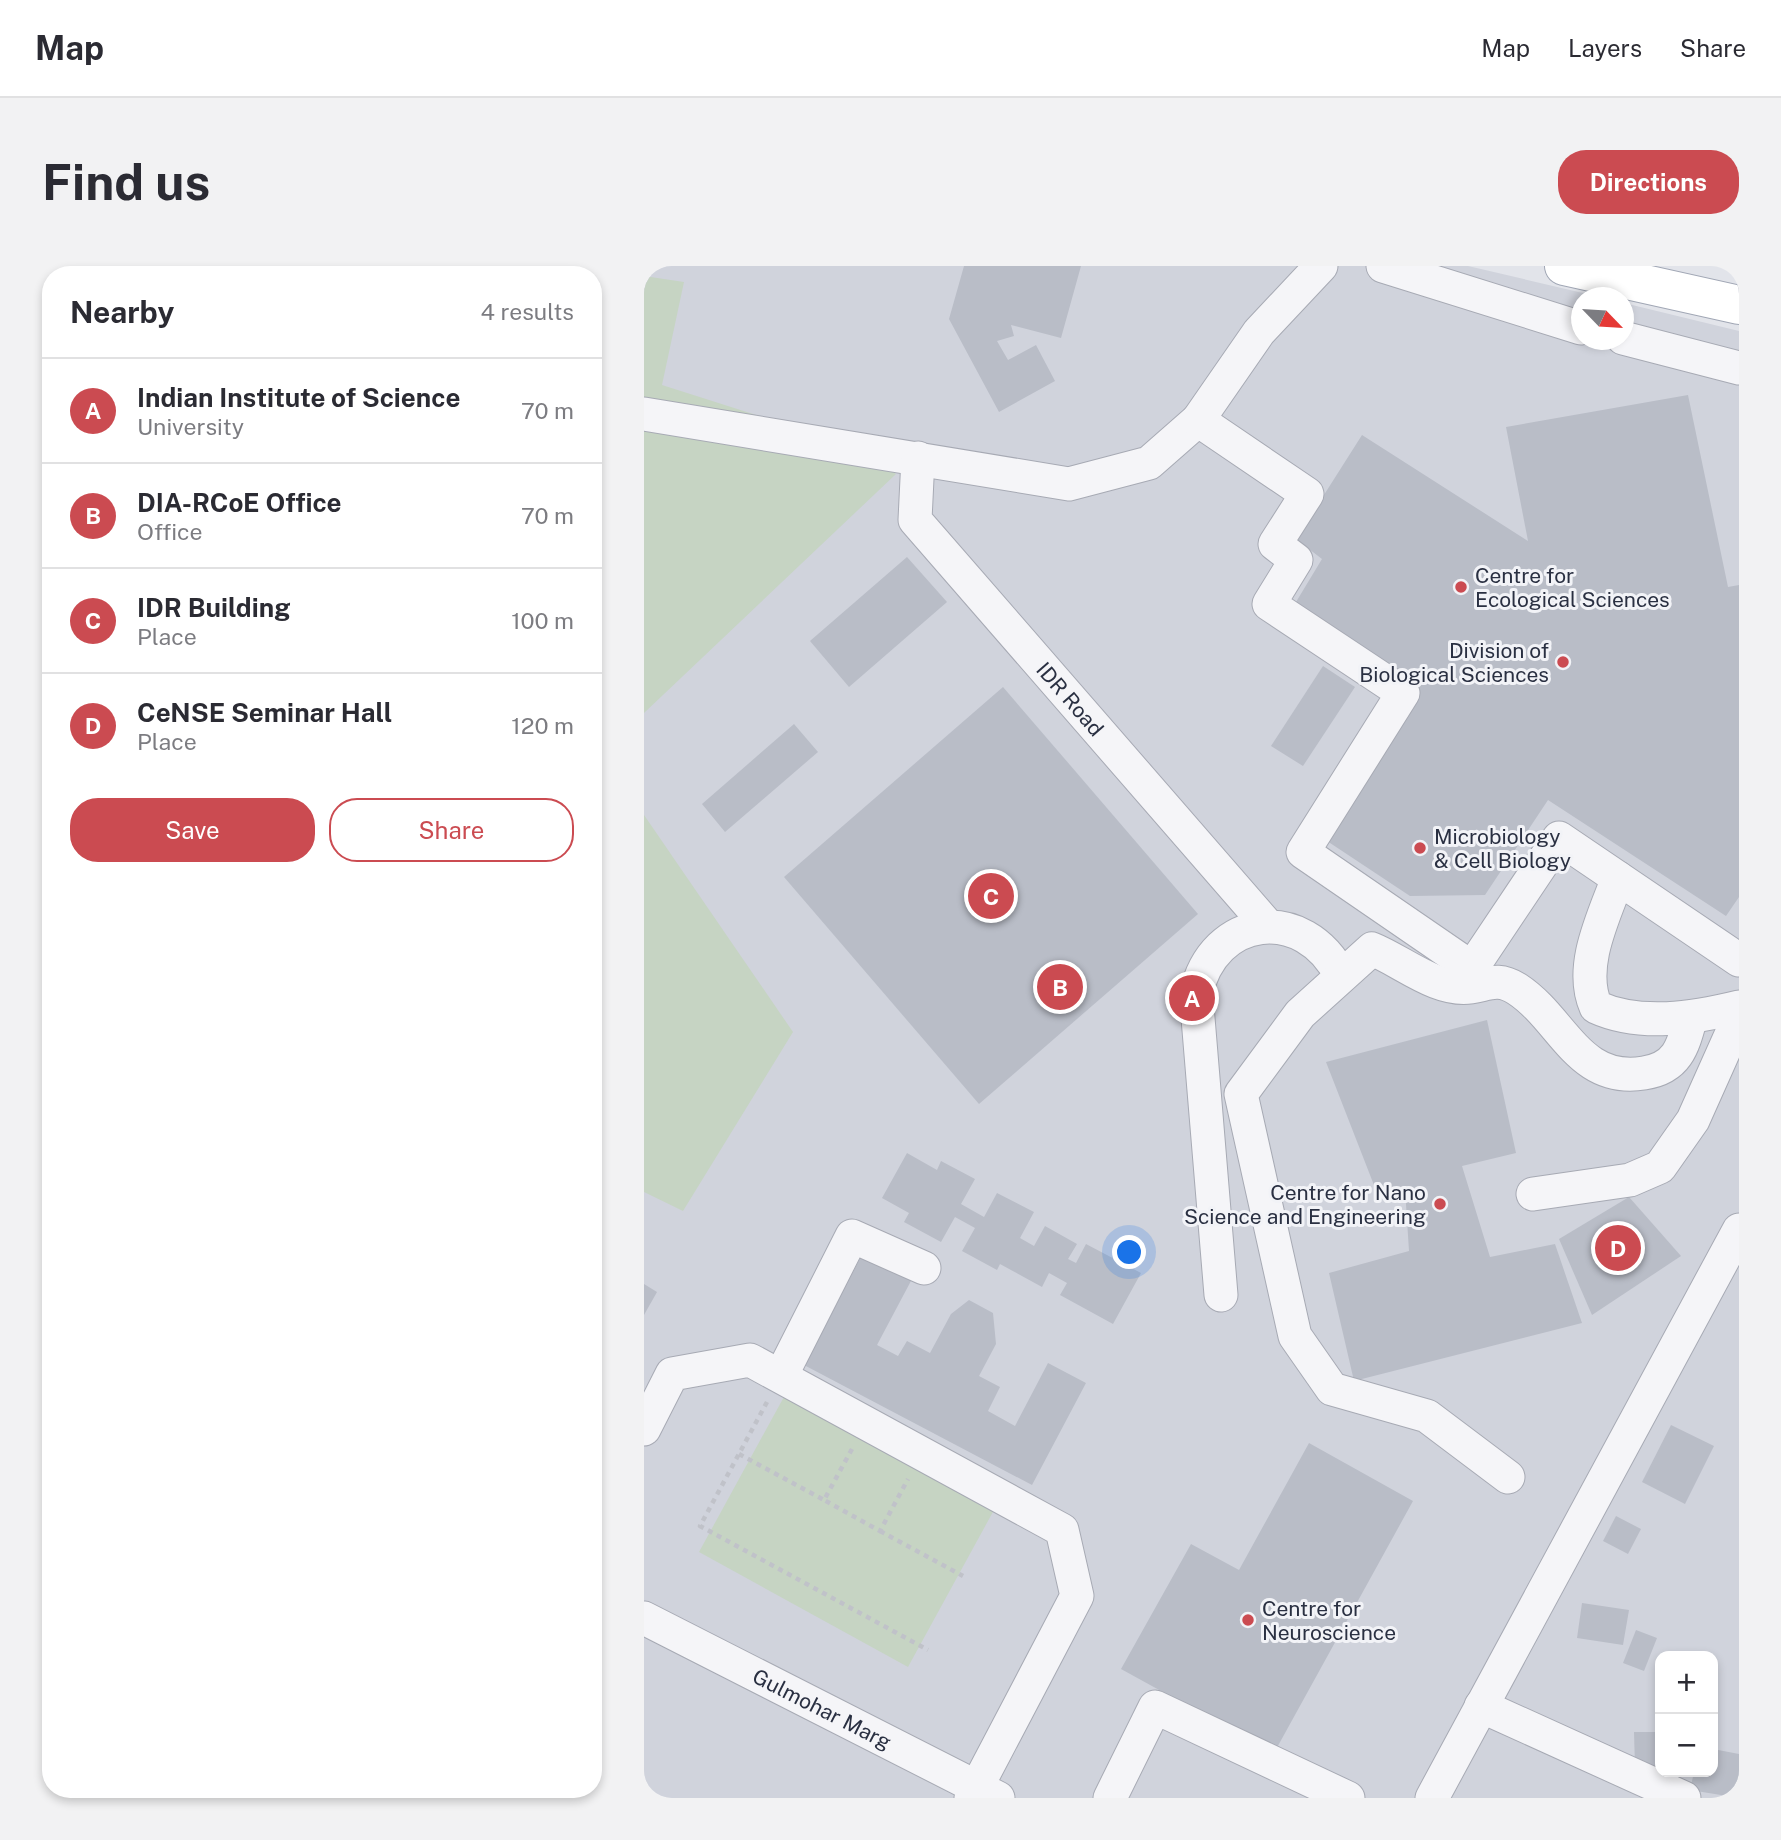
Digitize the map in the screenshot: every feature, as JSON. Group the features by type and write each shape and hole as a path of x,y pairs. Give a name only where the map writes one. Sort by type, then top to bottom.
{"main road":[{"path":"1564,266 1739,305"}],"lane":[{"path":"644,414 1069,484 1149,463 1198,420 1259,332 1321,266"},
{"path":"1383,266 1571,325"},
{"path":"1634,341 1739,368"},
{"path":"1198,420 1307,494 1275,544 1296,560 1269,604 1403,693 1303,852 1472,968 1559,838 1736,952"},
{"name":"IDR Road","path":"918,458 915,520 1268,926"},
{"path":"1618,878 1594,943 1590,994 1596,1007 1610,1013 1691,1017 1739,1007"},
{"path":"1221,1295 1196,994 1204,968 1220,947 1234,936 1268,926 1291,930 1312,939 1324,949 1340,976"},
{"path":"1508,1476 1427,1416 1332,1390 1295,1336 1241,1094 1300,1014 1372,949 1411,970 1448,984 1471,987 1489,980 1516,988 1596,1068 1628,1076 1662,1070 1681,1050 1691,1017"},
{"path":"1534,1194 1630,1180 1660,1167 1693,1120 1739,1017"},
{"path":"1432,1798 1739,1230"},
{"path":"780,1377 852,1236 924,1268"},
{"path":"644,1429 672,1374 750,1360 1062,1530 1077,1596 981,1794"},
{"name":"Gulmohar Marg","path":"644,1618 981,1794"},
{"path":"1481,1706 1684,1798"},
{"path":"1110,1798 1155,1707 1348,1798"}],"path":[{"path":"780,1377 700,1526 928,1650"},
{"path":"824,1500 866,1423"},
{"path":"739,1454 963,1576"},
{"path":"880,1531 922,1454"}],"shaded area":[{"path":"644,266 1468,266 1571,290 1571,350 1634,350 1634,305 1739,331 1739,1798 644,1798"}],"green space":[{"path":"644,276 684,282 662,385 860,448 896,474 644,713"},
{"path":"644,815 793,1032 683,1211 644,1192"},
{"path":"785,1395 994,1510 908,1667 699,1552"}],"building":[{"path":"964,266 1081,266 1061,338 1011,325 1014,336 997,341 1008,360 1036,345 1055,381 999,412 949,319"},
{"name":"Division of Biological Sciences","path":"1688,395 1728,587 1739,585 1739,897 1726,916 1548,800 1485,895 1410,896 1321,837 1420,685 1296,602 1322,559 1296,539 1362,435 1528,541 1506,427"},
{"path":"907,557 947,602 849,687 810,641"},
{"path":"1323,666 1355,687 1303,766 1271,746"},
{"path":"1003,687 1198,914 979,1104 784,877"},
{"path":"794,724 818,752 725,832 702,804"},
{"name":"Centre for Nano Science and Engineering","path":"1487,1020 1516,1153 1462,1166 1490,1257 1555,1244 1582,1323 1354,1381 1329,1273 1409,1251 1405,1189 1379,1198 1326,1062"},
{"path":"907,1153 937,1170 941,1161 975,1179 961,1204 984,1217 997,1193 1034,1212 1020,1238 1034,1246 1045,1226 1077,1244 1068,1259 1076,1263 1086,1244 1141,1273 1113,1324 1060,1295 1067,1283 1049,1273 1042,1287 1000,1264 997,1270 962,1251 975,1228 955,1217 941,1242 904,1222 909,1213 882,1198"},
{"path":"1629,1197 1681,1256 1592,1315 1559,1239"},
{"path":"863,1253 912,1279 877,1345 898,1356 907,1341 930,1353 951,1314 969,1300 993,1313 996,1344 979,1376 1000,1387 988,1411 1015,1426 1048,1363 1086,1383 1032,1485 804,1365"},
{"path":"644,1284 657,1292 644,1315"},
{"path":"1671,1425 1714,1446 1685,1504 1642,1482"},
{"name":"Centre for Neuroscience","path":"1309,1443 1413,1501 1274,1753 1121,1669 1191,1544 1239,1570"},
{"path":"1616,1516 1641,1529 1628,1554 1603,1541"},
{"path":"1582,1603 1629,1610 1623,1645 1577,1638"},
{"path":"1636,1630 1657,1638 1644,1671 1623,1663"},
{"path":"1634,1732 1655,1732 1655,1766 1635,1767"},
{"path":"1718,1750 1739,1754 1739,1798 1690,1790 1693,1777 1718,1777"}],"place":[{"name":"Centre for Ecological Sciences","path":"1461,587"},
{"name":"Division of Biological Sciences","path":"1563,662"},
{"name":"Microbiology & Cell Biology","path":"1420,848"},
{"name":"IDR Building","path":"991,896"},
{"name":"DIA-RCoE Office","path":"1060,987"},
{"name":"Indian Institute of Science","path":"1192,998"},
{"name":"Centre for Nano Science and Engineering","path":"1440,1204"},
{"name":"CeNSE Seminar Hall","path":"1618,1248"},
{"name":"Centre for Neuroscience","path":"1248,1620"}]}
